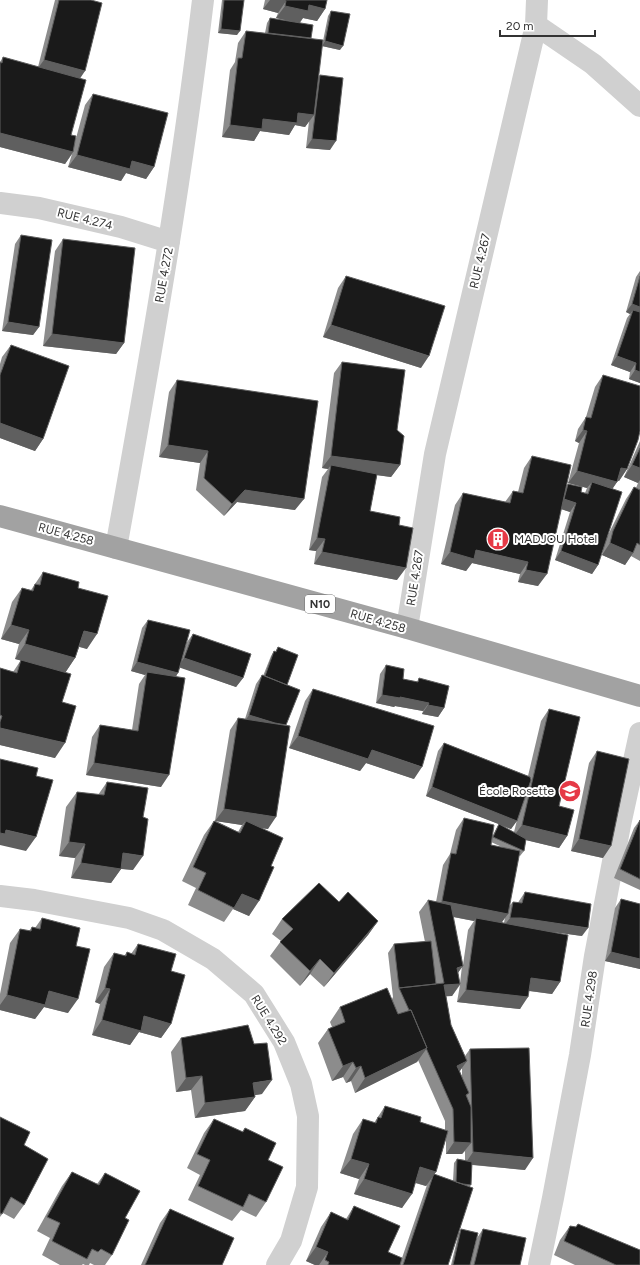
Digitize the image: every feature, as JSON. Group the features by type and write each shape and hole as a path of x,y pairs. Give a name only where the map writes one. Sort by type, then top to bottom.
{"highway":[{"name":"RUE 4.258","path":"0,516 407,628 640,696"}],"street":[{"name":"RUE 4.272","path":"116,548 142,405 169,242 203,0"},
{"name":"RUE 4.267","path":"407,628 435,454 536,25 537,0"},
{"path":"536,25 593,64 640,106"},
{"name":"RUE 4.274","path":"0,203 39,208 121,227 169,242"},
{"name":"RUE 4.298","path":"539,1265 580,1056 595,956 620,825 640,733"},
{"name":"RUE 4.292","path":"0,896 34,900 129,918 163,930 213,959 254,994 284,1042 301,1084 308,1116 307,1187 291,1241 277,1265"}],"building":[{"path":"59,0 91,0 102,3 85,71 44,60"},
{"path":"224,0 244,0 240,31 221,29"},
{"path":"283,0 327,0 325,9 309,5 308,11 285,6 286,1"},
{"path":"331,11 350,14 343,46 325,41"},
{"path":"270,18 313,25 311,38 268,33"},
{"path":"246,31 323,40 314,115 298,113 297,123 263,119 262,129 230,125 238,58 242,58"},
{"path":"3,57 86,80 71,135 76,136 73,152 0,133 0,62 2,63"},
{"path":"320,75 343,78 336,141 312,139"},
{"path":"93,94 168,113 154,167 132,161 130,169 77,155"},
{"path":"21,235 52,240 39,327 8,322"},
{"path":"63,239 135,248 124,343 52,334"},
{"path":"346,276 445,306 429,356 331,325"},
{"path":"640,276 640,307 632,304"},
{"path":"633,310 640,312 640,372 635,370 636,363 617,356"},
{"path":"11,345 69,366 43,439 0,423 0,375"},
{"path":"342,362 405,370 397,430 404,436 400,465 331,456"},
{"path":"603,375 640,386 640,431 638,440 627,469 621,468 617,482 577,471 587,431 583,430 586,417 591,418"},
{"path":"177,380 318,401 304,499 245,490 232,504 204,478 208,451 168,445"},
{"path":"640,448 640,468 632,465"},
{"name":"MADJOU Hotel","path":"532,456 571,465 547,574 526,570 528,562 476,550 474,559 450,552 463,493 510,503 513,491 523,493"},
{"path":"331,465 377,474 370,511 400,517 399,525 413,528 406,568 322,552 325,539 317,538"},
{"path":"592,482 622,492 598,565 561,551 576,503 564,499 568,484 582,487 581,492 588,494"},
{"path":"634,487 640,490 640,545 637,543 633,553 610,543 613,531"},
{"path":"43,572 79,582 78,588 108,596 97,634 84,631 75,658 25,644 29,630 11,625 22,588 33,591 35,584 40,585"},
{"path":"148,620 190,630 178,673 137,662"},
{"path":"193,634 251,654 243,678 184,658"},
{"path":"278,647 298,655 287,685 265,676 274,651 276,652"},
{"path":"21,660 71,674 62,702 76,706 65,743 0,728 2,716 0,715 0,668 17,673"},
{"path":"386,665 404,669 403,679 418,682 419,678 449,686 444,708 428,705 429,703 382,695"},
{"path":"147,672 185,678 169,775 94,763 100,725 138,731"},
{"path":"262,675 300,690 286,725 249,715"},
{"path":"313,689 434,726 422,767 372,750 368,759 298,736"},
{"path":"549,709 580,717 559,806 574,810 567,836 522,825"},
{"path":"238,718 290,726 276,817 224,809"},
{"path":"444,743 530,777 531,780 517,821 432,787"},
{"path":"597,751 629,759 611,846 579,839"},
{"path":"0,759 38,768 36,776 53,780 36,837 6,830 5,834 0,833"},
{"path":"107,782 148,788 143,817 148,819 143,856 123,853 121,869 81,863 85,844 69,842 77,792 104,795"},
{"path":"464,818 494,825 491,845 520,851 508,914 442,901 451,853 456,854"},
{"path":"640,820 640,879 620,869"},
{"path":"214,821 240,833 246,821 283,838 271,866 274,867 259,901 242,894 234,908 198,890 206,873 193,867"},
{"path":"499,824 526,839 524,851 493,837"},
{"path":"319,883 339,902 348,892 378,921 334,973 320,959 310,971 280,942 293,929 282,919"},
{"path":"525,892 591,904 588,928 521,918 510,918 513,902 522,903"},
{"path":"621,899 640,904 640,959 611,952"},
{"path":"428,900 451,905 463,966 457,968 460,984 444,985 451,1025 467,1061 457,1066 469,1093 466,1095 471,1107 471,1143 454,1142 453,1109 411,1010 409,1010 399,988 444,983"},
{"path":"42,918 80,928 76,946 90,949 78,999 49,991 45,1005 7,995 20,929 31,931 32,927 40,929"},
{"path":"476,918 568,935 560,982 531,978 528,997 466,990"},
{"path":"431,941 436,984 399,988 394,944"},
{"path":"138,944 176,954 171,971 185,975 171,1024 144,1016 141,1031 102,1020 110,989 105,988 114,953 126,956 127,952 135,955"},
{"path":"387,988 398,1014 411,1010 427,1048 365,1078 361,1066 356,1068 353,1062 343,1066 328,1029 345,1022 340,1007"},
{"path":"248,1025 254,1044 267,1043 272,1080 253,1083 255,1097 205,1103 202,1076 186,1078 181,1038"},
{"path":"529,1048 533,1158 473,1152 470,1049"},
{"path":"385,1106 421,1117 420,1122 448,1131 436,1172 420,1167 412,1194 364,1179 369,1164 351,1159 363,1119 376,1123 378,1117 381,1118"},
{"path":"0,1117 30,1132 24,1145 48,1159 24,1205 11,1197 2,1214 0,1213"},
{"path":"214,1119 243,1132 245,1128 276,1143 268,1160 283,1167 266,1202 249,1194 243,1207 198,1186 210,1160 197,1154"},
{"path":"457,1159 472,1162 471,1185 456,1182"},
{"path":"72,1172 99,1185 105,1173 140,1191 125,1218 129,1220 112,1255 101,1249 98,1252 92,1249 87,1259 52,1241 60,1223 47,1217"},
{"path":"434,1174 473,1188 448,1265 403,1265 433,1176"},
{"path":"354,1206 400,1226 388,1252 402,1258 400,1265 328,1265 329,1262 325,1260 328,1252 316,1247 331,1212 348,1220"},
{"path":"170,1209 234,1238 222,1265 145,1265"},
{"path":"578,1224 640,1250 640,1265 616,1265 564,1241 570,1226 576,1227"},
{"path":"461,1229 478,1233 470,1265 453,1265"},
{"path":"483,1229 526,1238 520,1265 474,1265"}],"place":[{"name":"MADJOU Hotel","path":"498,539"},
{"name":"École Rosette","path":"570,791"}]}
